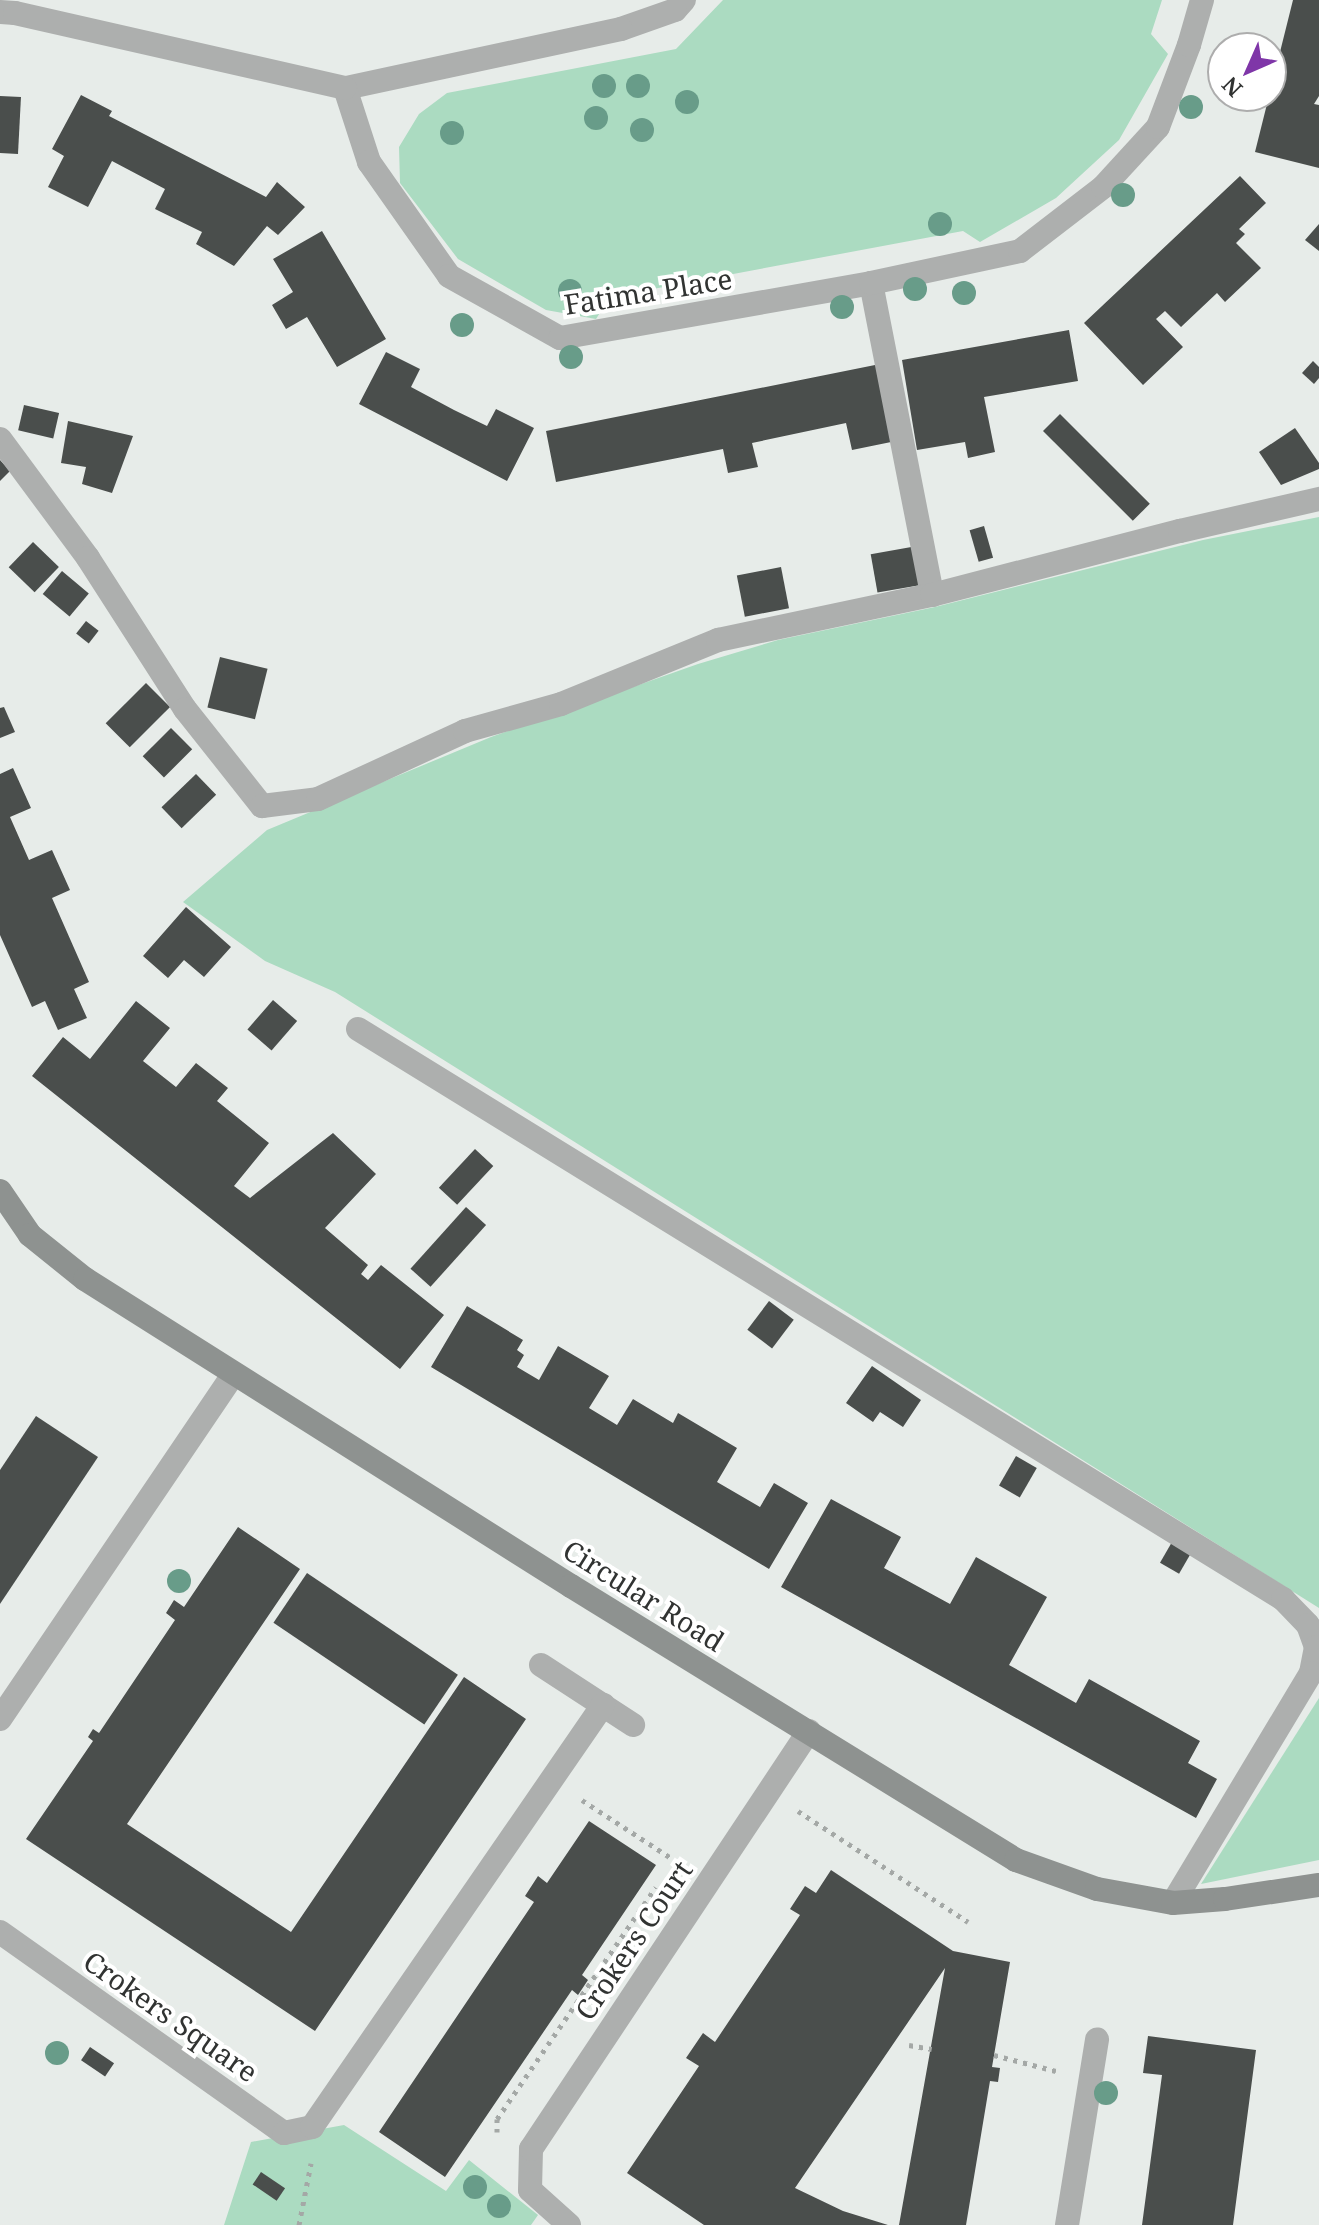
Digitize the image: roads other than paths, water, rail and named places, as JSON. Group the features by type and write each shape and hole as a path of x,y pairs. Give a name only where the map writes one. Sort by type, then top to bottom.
{"main road":[{"name":"Circular Road","path":"0,1191 30,1235 85,1279 1016,1860 1097,1889 1173,1903 1319,1885"}],"street":[{"path":"10,8 345,88 621,29 675,10 684,0"},
{"name":"Fatima Place","path":"345,88 369,162 449,276 560,338 871,283 1020,251 1103,187 1158,127 1202,0"},
{"path":"871,283 932,595"},
{"path":"0,439 88,558 185,709 262,806 318,799 465,731 561,704 718,640 932,595 1180,531 1319,499"},
{"path":"358,1029 1283,1599 1308,1625 1316,1647 1311,1673 1173,1903"},
{"path":"0,1719 234,1374"},
{"path":"541,1665 633,1725"},
{"name":"Crokers Square","path":"0,1932 284,2133 312,2127 603,1705"},
{"name":"Crokers Court","path":"569,2225 530,2190 531,2149 809,1731"},
{"path":"1067,2225 1097,2039"}]}
